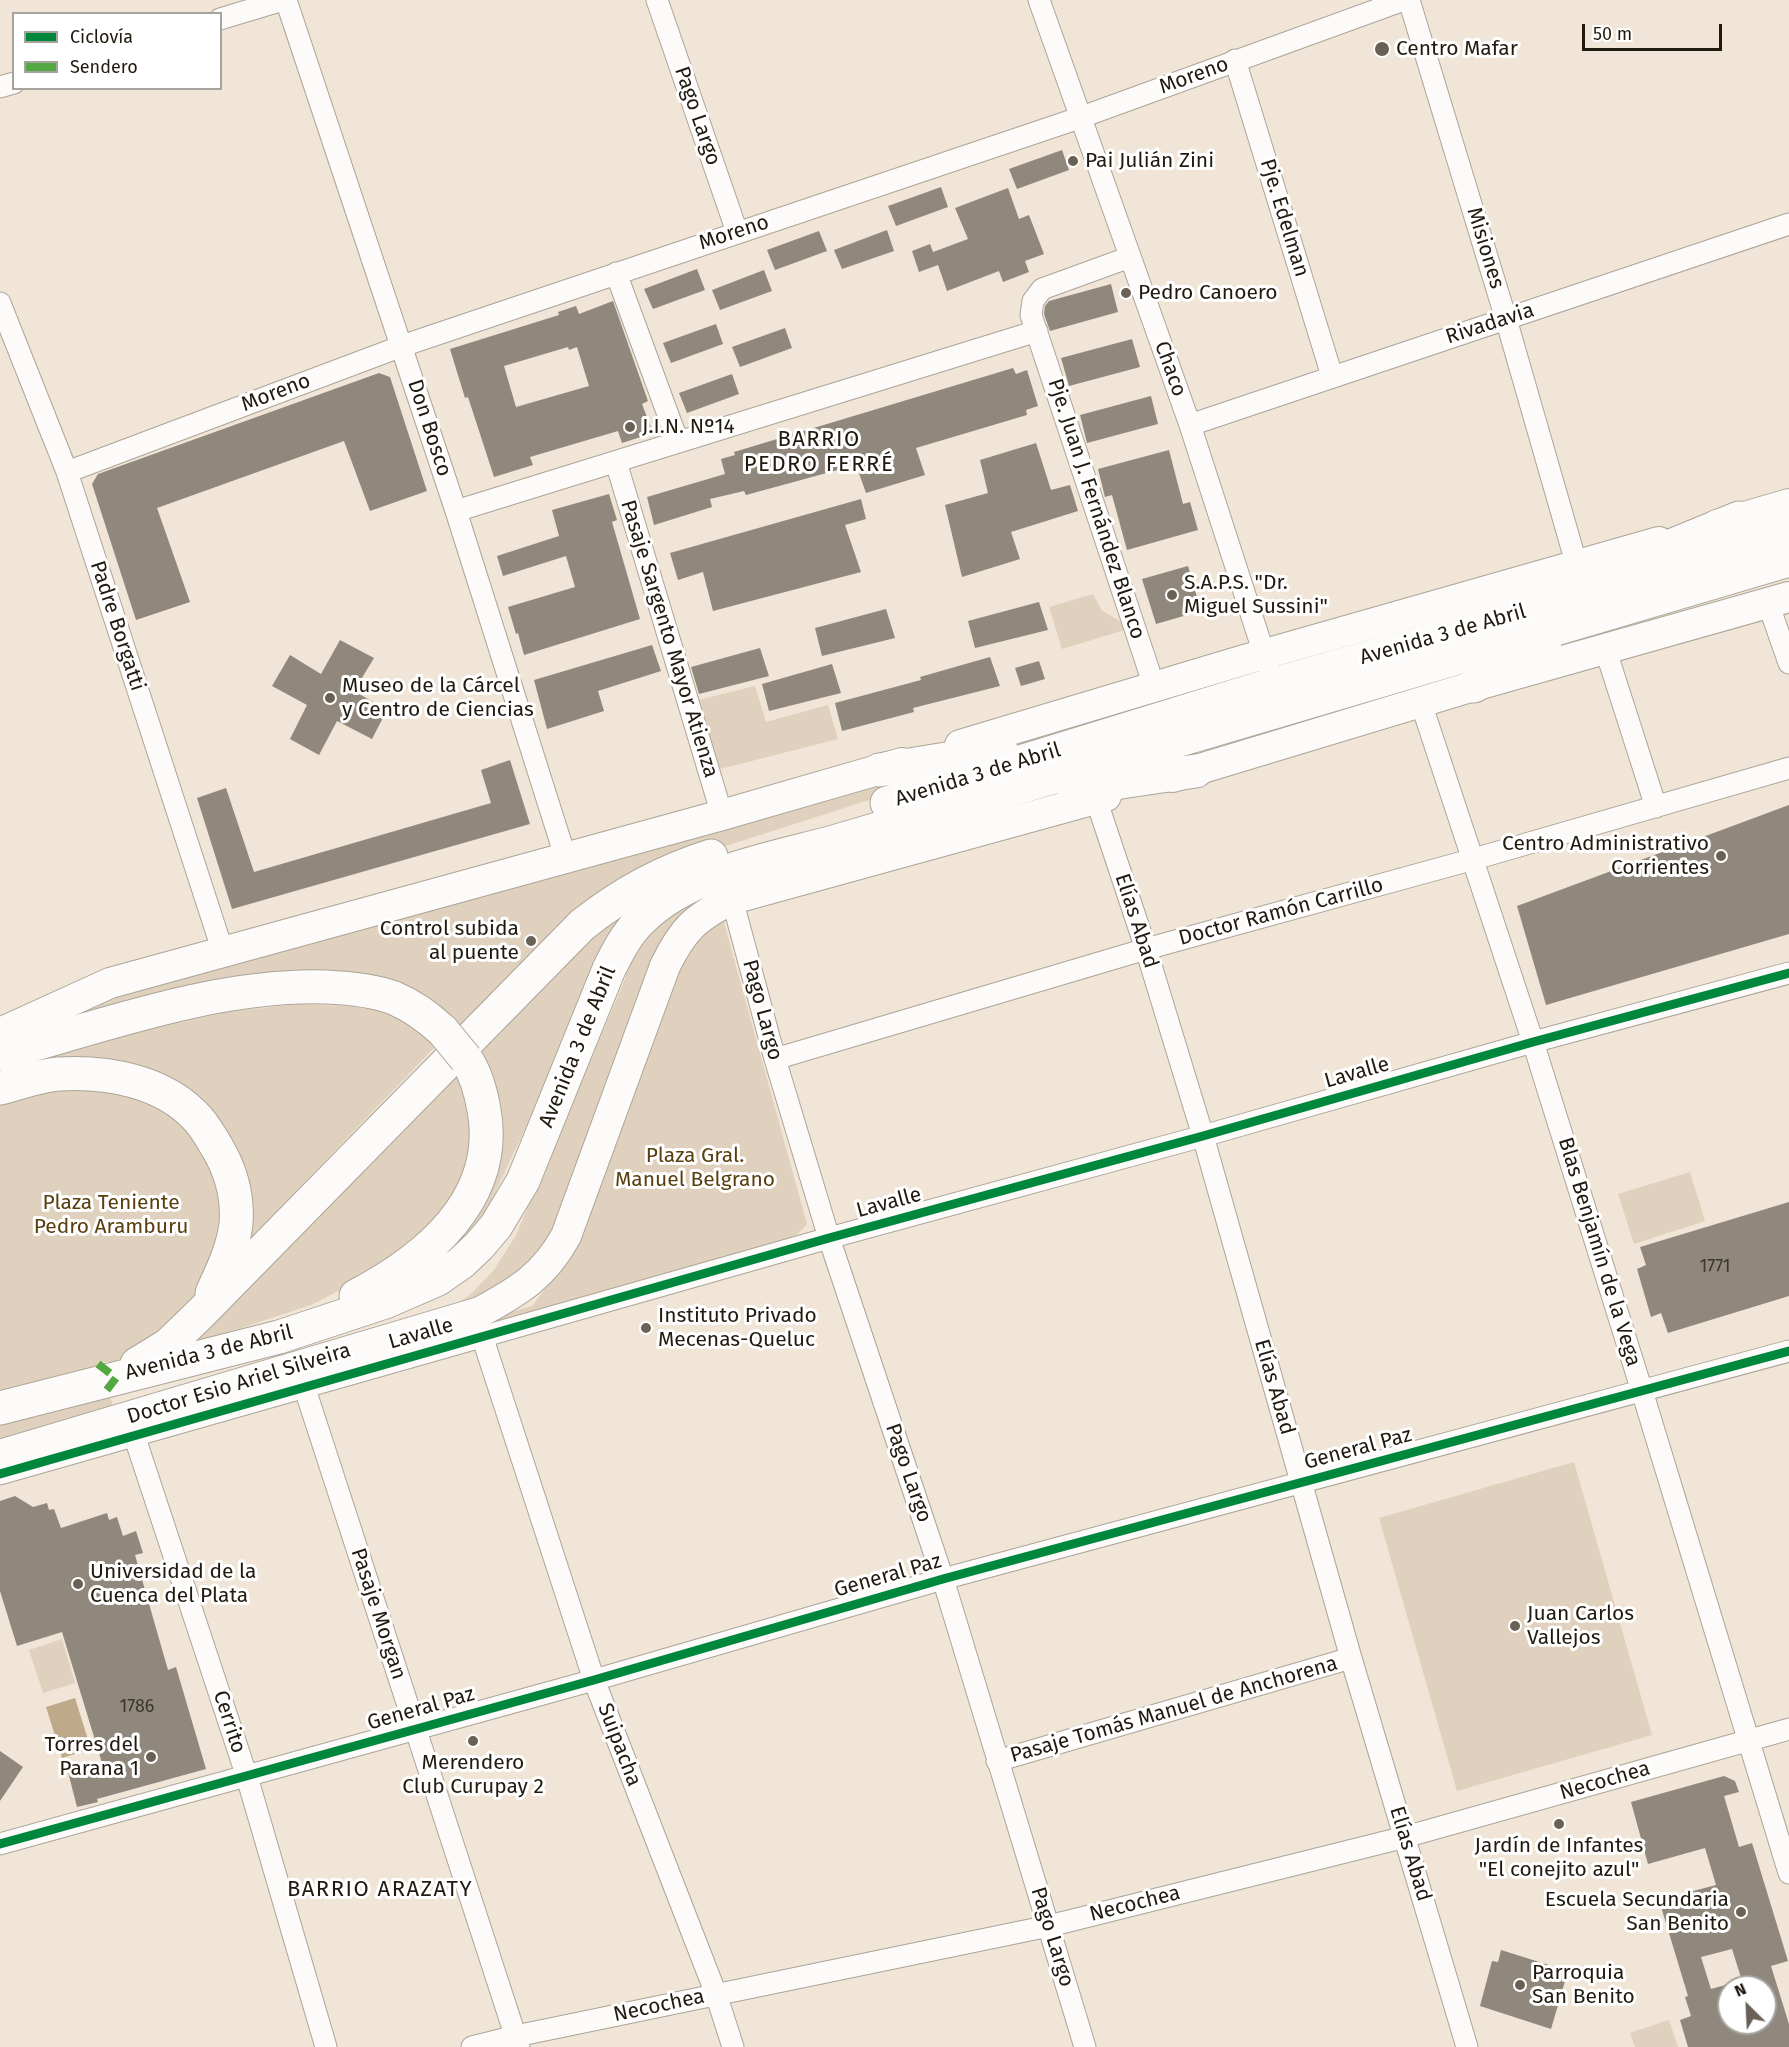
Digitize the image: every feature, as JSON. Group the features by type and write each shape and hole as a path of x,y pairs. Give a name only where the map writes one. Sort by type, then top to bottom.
{"highway":[{"path":"1416,643 1508,603 1643,557 1739,518"},
{"name":"Avenida 3 de Abril","path":"111,1379 279,1337 385,1302 427,1284 461,1263 496,1226 523,1180 609,969 627,936 661,902 691,885 752,864 837,841 1270,695 1416,643 1789,536"},
{"path":"1474,686 1530,654 1662,612 1776,564"},
{"name":"Avenida 3 de Abril","path":"111,1379 168,1345 448,1062 559,946 582,925 624,894 663,874 695,861 1270,695 1776,564"},
{"path":"879,770 1015,748 1163,709 1270,695"},
{"path":"837,841 918,830 1121,782 1196,771"},
{"path":"0,1054 225,994 293,987 355,989 392,997 428,1017 443,1031 466,1059 478,1084 486,1121 486,1141 477,1181 456,1219 424,1251 371,1288 279,1337"},
{"path":"0,1088 33,1078 57,1074 120,1078 165,1092 199,1119 229,1171 235,1188 236,1206 236,1225 231,1246 203,1311"},
{"path":"0,1408 111,1379"}],"main road":[{"name":"Avenida 3 de Abril","path":"0,1033 110,983 722,816 1264,654 1789,504"},
{"path":"732,899 1196,771 1474,686 1778,600"},
{"name":"Doctor Esio Ariel Silveira","path":"0,1455 480,1312 512,1295 543,1270 555,1256 566,1236 673,949 691,925 702,915 732,899"}],"street":[{"path":"222,18 285,0"},
{"name":"Don Bosco","path":"285,0 456,511 566,859"},
{"name":"Pago Largo","path":"657,0 737,232"},
{"name":"Chaco","path":"1039,0 1079,118 1190,424 1264,654 1270,695 1292,741"},
{"name":"Moreno","path":"67,472 402,346 1079,118 1404,0"},
{"name":"Misiones","path":"1409,0 1506,319 1576,566"},
{"name":"Pje. Edelman","path":"1235,60 1332,376"},
{"name":"Rivadavia","path":"1190,424 1789,224"},
{"name":"Pje. Juan J. Fernández Blanco","path":"1130,257 1042,289 1033,301 1031,315 1155,686"},
{"path":"616,273 678,442"},
{"name":"Padre Borgatti","path":"0,303 67,472 223,952"},
{"path":"456,511 1037,332"},
{"name":"Pasaje Sargento Mayor Atienza","path":"616,462 722,816"},
{"path":"1778,600 1789,663"},
{"path":"1605,648 1656,807"},
{"name":"Blas Benjamín de la Vega","path":"1421,703 1533,1042 1789,1874"},
{"name":"Doctor Ramón Carrillo","path":"775,1059 1146,949 1474,859 1789,768"},
{"name":"Elías Abad","path":"1096,799 1146,949 1203,1136 1351,1658 1467,2047"},
{"name":"Pago Largo","path":"732,899 775,1059 829,1238 943,1579 1085,2047"},
{"name":"Lavalle","path":"0,1474 829,1238 1789,973"},
{"name":"Suipacha","path":"482,1336 594,1680 716,1994 733,2047"},
{"name":"General Paz","path":"0,1844 594,1680 943,1579 1789,1350"},
{"name":"Pasaje Morgan","path":"304,1386 517,2042"},
{"name":"Cerrito","path":"134,1435 247,1777 326,2047"},
{"name":"Pasaje Tomás Manuel de Anchorena","path":"997,1761 1351,1658"},
{"name":"Necochea","path":"472,2047 517,2042 716,1994 1049,1926 1405,1837 1789,1729"}],"green space":[{"path":"1093,594 1102,611 1122,622 1125,630 1062,649 1049,607"},
{"path":"755,686 766,722 828,705 838,739 716,770 698,700"},
{"path":"927,769 938,778 682,860 464,1039 400,987 17,1039 83,1002"},
{"path":"661,882 598,975 480,1224 461,1246 406,1276 469,1215 472,1048 577,937"},
{"path":"715,889 691,917 572,1203 535,1272 426,1322 470,1295 494,1270 516,1235 626,977 617,975 650,925"},
{"name":"Plaza Gral. Manuel Belgrano","path":"723,919 807,1224 796,1236 0,1468 0,1460 532,1306 552,1280 682,943"},
{"path":"300,1004 354,1007 394,1016 410,1024 435,1047 243,1246 190,1096 0,1076 0,1068 107,1038 226,1012"},
{"path":"458,1072 468,1105 470,1152 463,1184 430,1228 360,1280 311,1305 183,1347"},
{"name":"Plaza Teniente Pedro Aramburu","path":"75,1082 149,1102 183,1123 201,1150 221,1191 221,1241 200,1292 173,1322 135,1352 113,1362 100,1362 114,1410 0,1443 0,1094"},
{"path":"1690,1172 1705,1221 1634,1244 1618,1194"},
{"name":"Juan Carlos Vallejos","path":"1574,1462 1652,1735 1457,1791 1379,1518"},
{"path":"62,1639 75,1683 43,1693 29,1650"},
{"path":"1669,2020 1678,2047 1635,2047 1630,2033"}],"shaded area":[{"path":"75,1698 91,1749 62,1758 46,1707"}],"building":[{"path":"1062,150 1069,170 1017,189 1009,169"},
{"path":"941,187 948,207 896,226 888,206"},
{"path":"1008,188 1019,219 1029,215 1044,254 1025,261 1029,272 1003,282 999,271 947,291 938,265 919,272 912,251 930,244 933,252 968,239 955,208"},
{"path":"887,230 894,251 842,269 834,250"},
{"path":"819,231 827,251 775,270 767,250"},
{"path":"697,269 705,290 653,309 644,289"},
{"path":"764,270 772,291 720,310 712,290"},
{"path":"1111,284 1118,312 1050,331 1044,314 1045,306 1049,301"},
{"path":"613,301 648,401 642,404 653,433 622,443 618,431 530,457 533,465 494,477 450,349 559,315 558,312 576,306 579,314","holes":["568,347 569,350 577,347 589,386 516,407 504,366"]},
{"path":"716,324 723,344 671,363 663,343"},
{"path":"785,328 792,348 740,367 732,347"},
{"path":"1132,339 1140,367 1069,386 1061,358"},
{"path":"1013,368 1016,374 1027,370 1038,406 1026,410 1027,415 916,448 925,475 866,493 856,465 746,495 744,491 710,499 712,507 654,525 647,497 725,474 721,459 735,455 734,452"},
{"path":"379,373 390,377 427,491 370,511 344,441 157,508 190,602 136,620 92,484 98,474"},
{"path":"732,374 739,394 687,413 679,393"},
{"path":"1151,396 1158,424 1087,443 1080,415"},
{"path":"1036,443 1051,490 1070,485 1078,511 1011,532 1020,559 962,577 945,505 988,493 980,460"},
{"path":"1169,450 1183,504 1190,502 1198,530 1127,550 1112,495 1105,497 1098,469"},
{"path":"609,494 617,520 612,522 640,619 524,655 508,607 575,587 566,556 503,576 497,556 559,536 552,510"},
{"path":"861,499 866,519 845,525 861,572 713,611 703,572 678,580 670,553"},
{"name":"S.A.P.S. \"Dr. Miguel Sussini\"","path":"1188,566 1201,611 1156,624 1142,579"},
{"path":"1039,602 1048,630 975,648 968,621"},
{"path":"886,609 895,638 822,656 815,628"},
{"name":"Museo de la Cárcel y Centro de Ciencias","path":"340,640 374,658 354,691 387,710 372,739 337,721 319,755 290,739 307,705 272,686 290,655 321,674"},
{"path":"652,645 661,671 598,691 604,711 547,729 534,680"},
{"path":"760,648 769,676 699,694 691,667"},
{"path":"990,657 1000,686 913,708 914,712 842,731 835,703 921,680 920,677"},
{"path":"1039,661 1045,679 1021,686 1015,668"},
{"path":"832,664 841,693 769,711 762,684"},
{"path":"510,760 530,824 232,909 197,798 226,788 254,872 491,803 481,770"},
{"name":"Centro Administrativo Corrientes","path":"1789,805 1789,934 1546,1005 1517,906"},
{"path":"1789,1202 1789,1296 1668,1333 1661,1313 1651,1317 1637,1269 1646,1265 1640,1247"},
{"name":"Universidad de la Cuenca del Plata","path":"15,1496 33,1507 47,1503 49,1510 54,1509 61,1528 107,1513 109,1520 117,1517 123,1536 136,1531 143,1553 135,1555 168,1670 176,1667 206,1769 97,1799 98,1802 77,1807 68,1772 102,1763 62,1632 17,1646 0,1591 0,1501"},
{"path":"0,1751 23,1767 0,1801"},
{"path":"1724,1776 1735,1781 1739,1792 1724,1796 1739,1847 1752,1843 1788,1961 1771,1966 1774,1975 1740,1975 1732,1949 1701,1957 1711,1989 1717,1987 1717,2035 1777,2035 1777,1985 1789,2024 1789,2047 1688,2047 1680,2020 1691,2016 1685,1997 1688,1996 1659,1900 1716,1885 1705,1848 1648,1864 1631,1802"},
{"name":"Parroquia San Benito","path":"1501,1950 1568,1971 1551,2029 1480,2006 1492,1961 1498,1962"}],"marked path":[{"path":"98,1364 116,1378 106,1391"}],"cycle path":[{"path":"0,1474 829,1238 1789,973"},
{"path":"0,1844 594,1680 943,1579 1789,1351"}],"place":[{"name":"Centro Mafar","path":"1382,49"},
{"name":"Pai Julián Zini","path":"1073,161"},
{"name":"Pedro Canoero","path":"1126,293"},
{"name":"J.I.N. Nº14","path":"630,427"},
{"name":"S.A.P.S. \"Dr. Miguel Sussini\"","path":"1172,595"},
{"name":"Museo de la Cárcel y Centro de Ciencias","path":"330,698"},
{"name":"Centro Administrativo Corrientes","path":"1721,856"},
{"name":"Control subida al puente","path":"531,941"},
{"name":"Instituto Privado Mecenas-Queluc","path":"646,1328"},
{"name":"Universidad de la Cuenca del Plata","path":"78,1584"},
{"name":"Juan Carlos Vallejos","path":"1515,1626"},
{"name":"Merendero Club Curupay 2","path":"473,1741"},
{"name":"Torres del Parana 1","path":"151,1757"},
{"name":"Jardín de Infantes \"El conejito azul\"","path":"1559,1824"},
{"name":"Escuela Secundaria San Benito","path":"1741,1912"},
{"name":"Parroquia San Benito","path":"1520,1985"}],"district":[{"name":"BARRIO PEDRO FERRÉ","path":"819,452"},
{"name":"BARRIO ARAZATY","path":"380,1890"}]}
